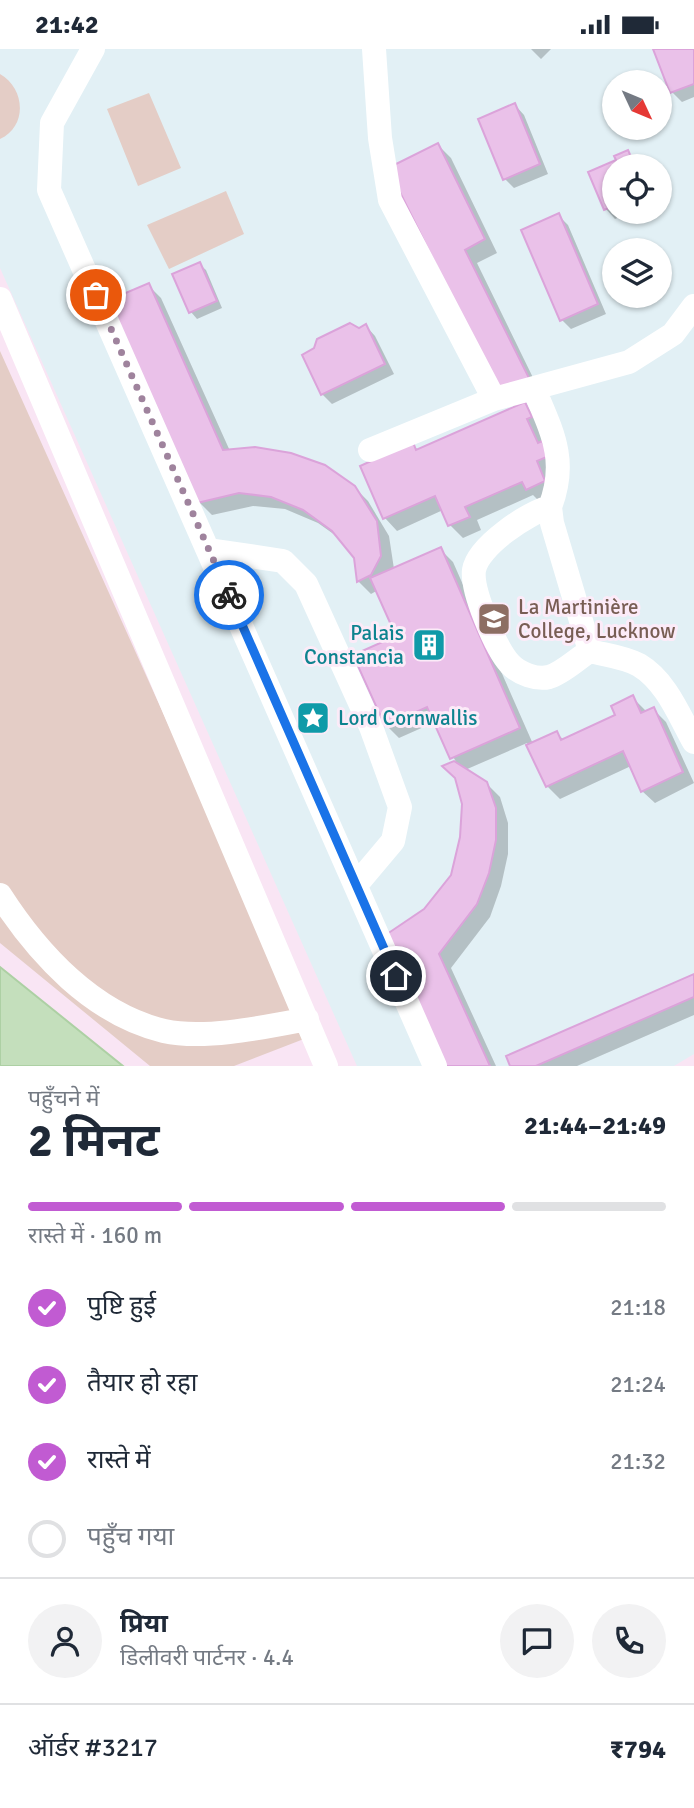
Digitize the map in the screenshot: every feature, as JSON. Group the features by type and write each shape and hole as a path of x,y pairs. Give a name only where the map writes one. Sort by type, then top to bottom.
{"street":[{"path":"93,49 52,123 49,190 435,1066"},
{"path":"374,49 380,138 390,200 494,399"},
{"path":"0,299 327,1066"},
{"path":"370,450 494,399 629,362 674,334 694,306"},
{"path":"534,389 555,440 560,462 556,492 550,507 552,523 590,651"},
{"path":"550,507 533,511 517,522 477,560 474,572 478,604 510,664 529,677 550,677 590,651 637,664 655,677 694,742"},
{"path":"209,550 283,561 306,584 371,727 400,807 393,841 356,885"},
{"path":"0,895 31,937 79,987 114,1013 165,1031 239,1032 307,1019"}],"shaded area":[{"path":"0,49 694,49 694,1054 674,1066 357,1066 0,268"},
{"path":"0,74 14,88 20,107 15,125 0,139"},
{"path":"149,93 181,168 138,186 107,109"},
{"path":"226,191 244,234 169,269 147,225"},
{"path":"0,351 309,1037 234,1066 150,1066 0,943"},
{"path":"0,967 123,1066 0,1066"}],"building":[{"path":"653,49 694,49 694,84 672,92 672,70 661,70"},
{"path":"515,103 540,164 503,180 478,119"},
{"path":"438,143 485,239 465,250 530,380 500,395 388,168"},
{"path":"602,166 602,205 588,172"},
{"path":"559,213 598,304 560,321 521,230"},
{"path":"200,262 217,301 189,313 172,274"},
{"path":"149,283 223,450 255,447 291,453 325,465 355,486 377,521 381,556 371,575 357,582 354,558 332,531 303,510 271,497 239,493 197,503 109,300"},
{"path":"350,323 359,328 366,324 385,364 321,395 302,355 314,348 317,339"},
{"path":"525,402 532,417 527,419 538,443 542,441 549,456 537,461 545,481 526,490 522,482 465,507 470,517 448,526 435,496 383,519 360,466 413,442 416,450"},
{"name":"Palais Constancia","path":"441,547 520,728 450,759 427,707 385,726 353,655 396,636 370,578"},
{"path":"633,695 641,713 654,707 683,772 641,792 623,751 546,787 526,745 557,731 561,740 615,715 611,706"},
{"path":"454,761 487,782 496,808 496,840 489,873 477,904 439,954 490,1066 446,1066 387,934 424,909 451,875 460,837 462,804 455,778 442,766"},
{"path":"694,974 694,997 536,1066 510,1066 506,1056"}],"way so far":[{"path":"96,295 229,595"}],"place":[{"name":"La Martinière College, Lucknow","path":"494,619"},
{"name":"Palais Constancia","path":"429,645"},
{"name":"Lord Cornwallis","path":"313,718"}],"route":[{"path":"229,595 396,976"}]}
